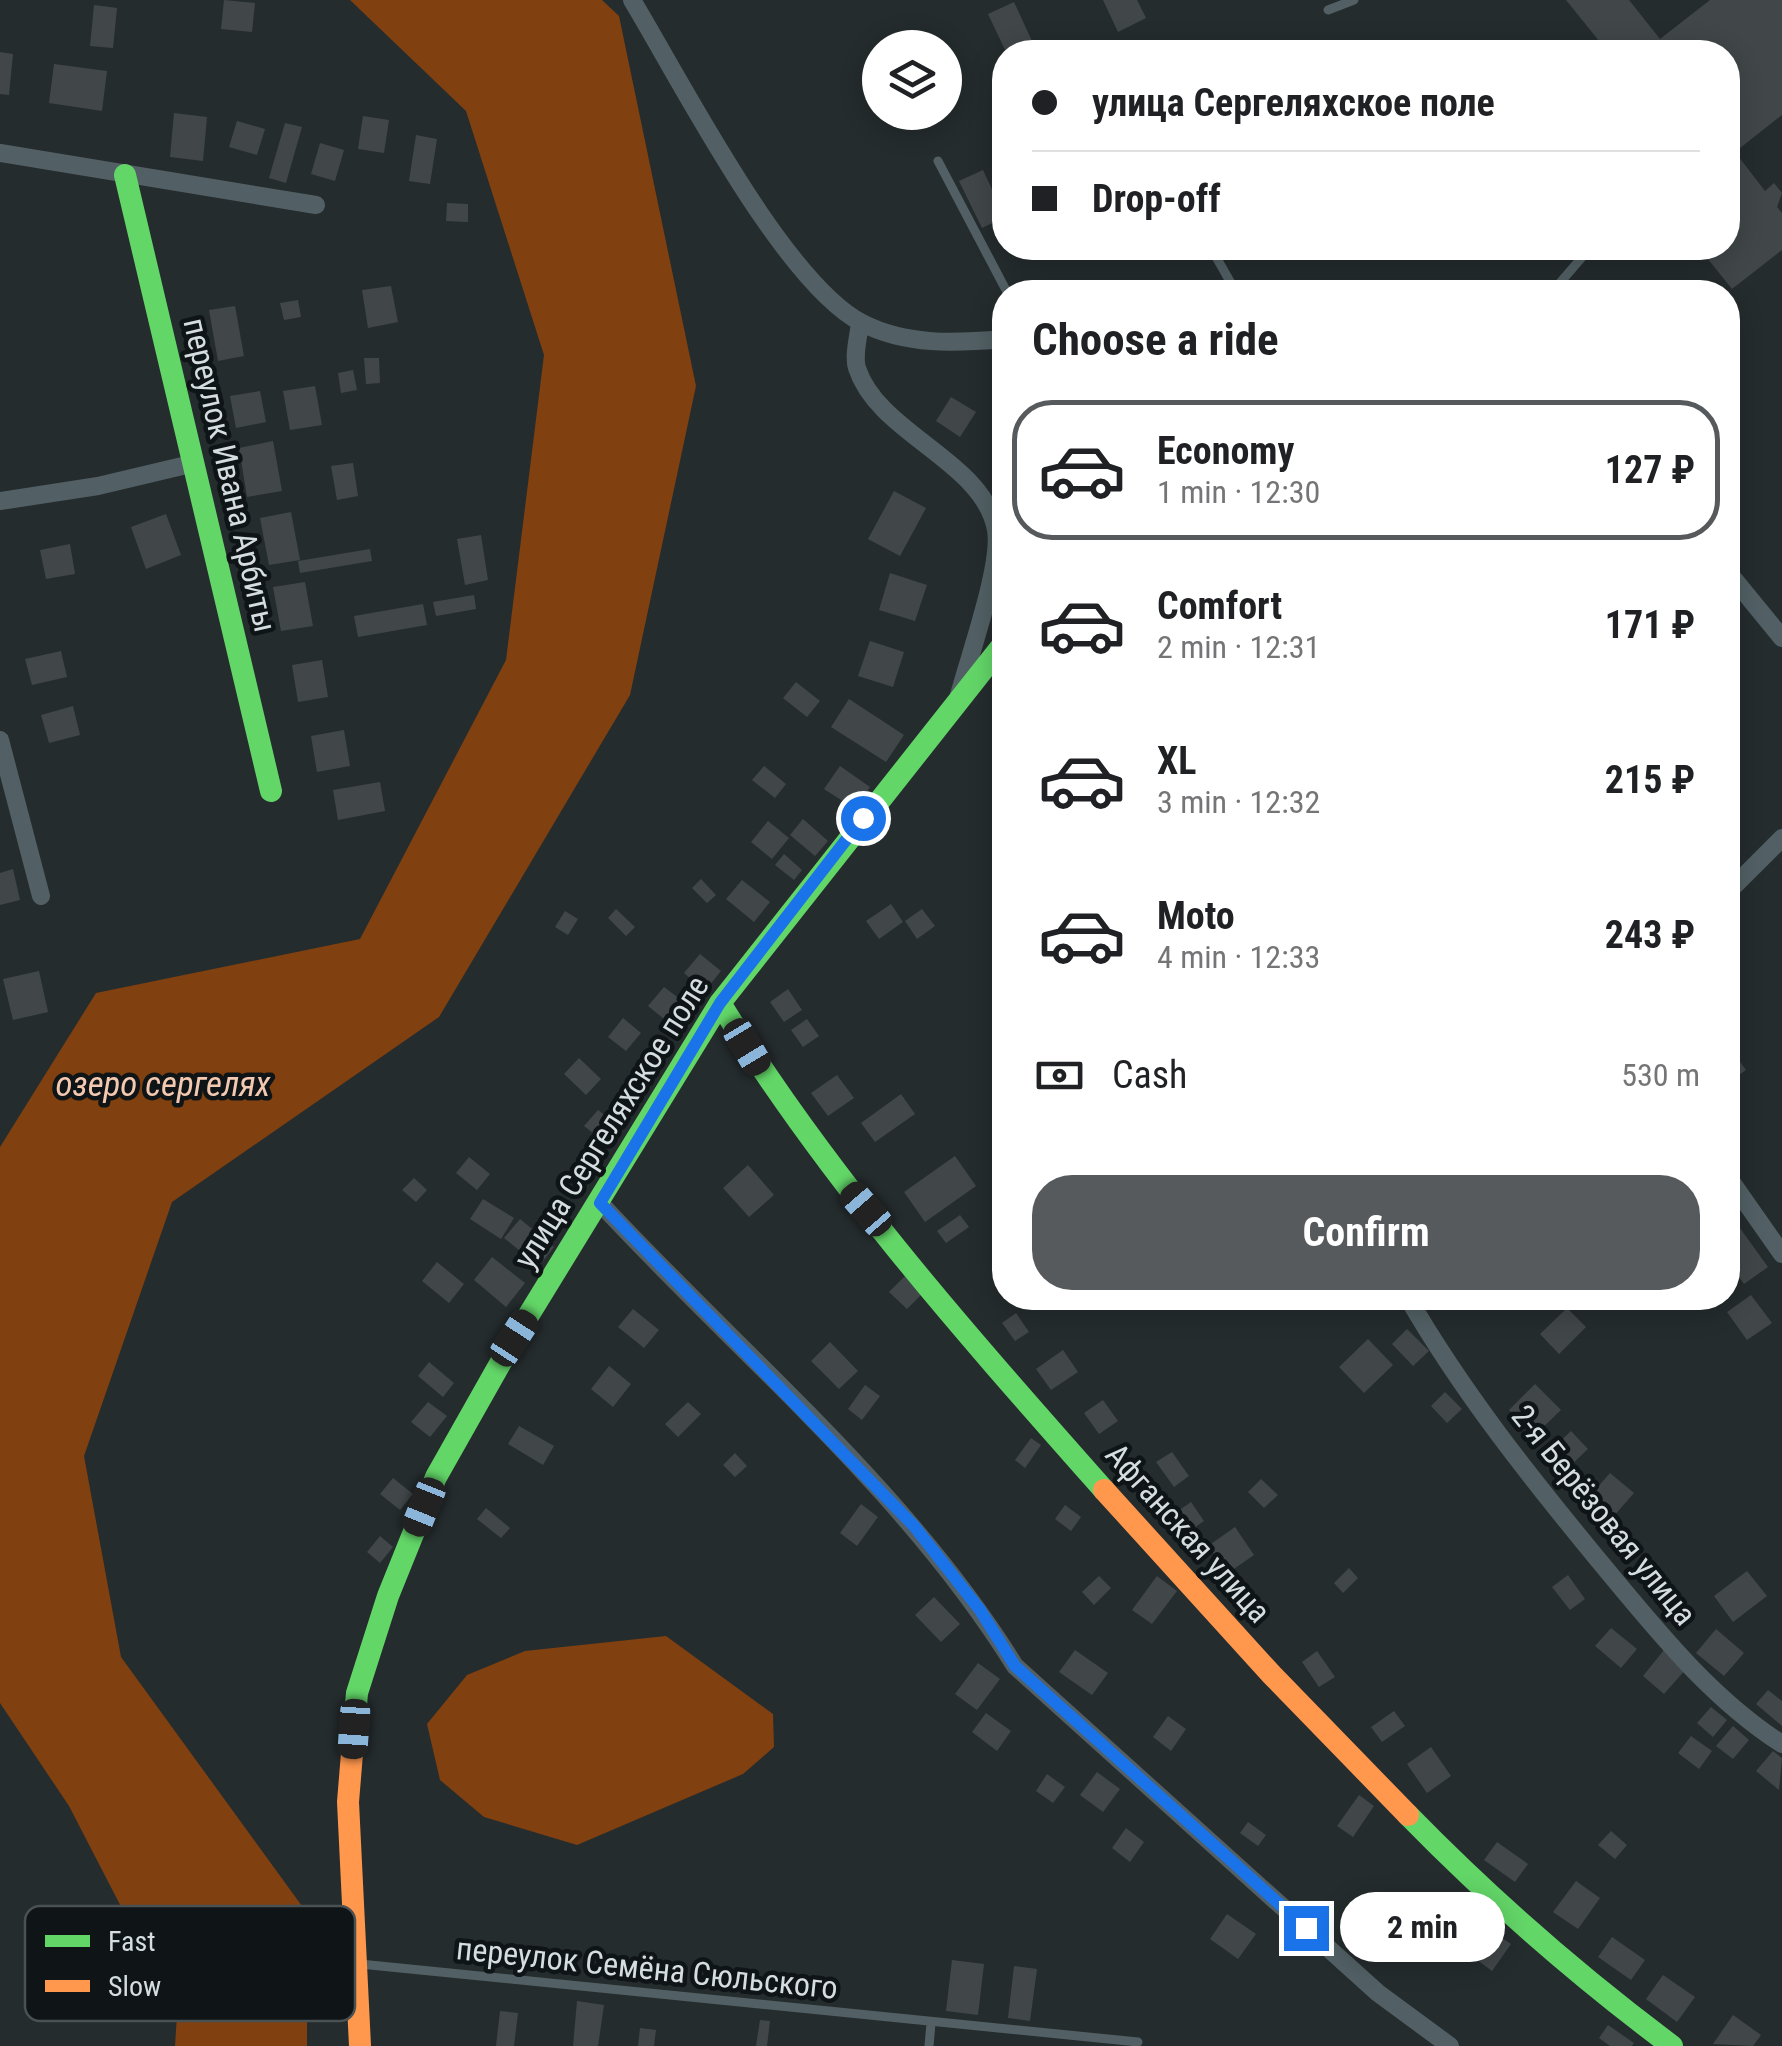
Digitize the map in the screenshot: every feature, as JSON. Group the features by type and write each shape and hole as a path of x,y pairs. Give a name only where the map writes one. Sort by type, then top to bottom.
{"street":[{"path":"632,0 767,223 816,288 860,322 903,339 992,340"},
{"path":"0,153 316,205"},
{"name":"переулок Ивана Арбиты","path":"125,175 271,791"},
{"path":"860,322 856,367 884,409 972,486 986,503 992,520"},
{"path":"0,502 98,486 195,463"},
{"path":"959,695 992,570"},
{"path":"1740,587 1782,638"},
{"name":"улица Сергеляхское поле","path":"354,1906 348,1802 357,1693 382,1612 436,1477 514,1338 720,1003 992,657"},
{"path":"0,740 42,896"},
{"path":"1740,880 1782,838"},
{"name":"Афганская улица","path":"720,1003 779,1099 844,1183 1167,1560 1496,1905 1582,1980 1672,2046"},
{"path":"1740,1195 1782,1254"},
{"path":"600,1203 914,1526 980,1610 1015,1666 1378,1993 1450,2046"},
{"name":"2-я Берёзовая улица","path":"1416,1310 1502,1443 1644,1613 1744,1720 1782,1744"},
{"name":"улица Сергеляхское поле","path":"355,1915 360,2046"}],"lane":[{"path":"1328,10 1354,0"},
{"path":"938,160 1001,280"},
{"path":"1562,280 1580,260"},
{"name":"переулок Семёна Сюльского","path":"358,1964 1138,2042"},
{"path":"928,2046 931,2023"}],"water":[{"name":"озеро сергелях","path":"350,0 602,0 619,16 696,386 630,695 439,1017 172,1202 84,1456 121,1657 302,1906 121,1906 69,1806 0,1703 0,1147 96,993 360,939 506,660 544,355 466,111"},
{"path":"666,1636 773,1714 774,1747 743,1774 577,1845 484,1817 440,1780 427,1724 467,1675 525,1651"},
{"name":"озеро сергелях","path":"177,2021 307,2021 307,2046 175,2046"}],"building":[{"path":"224,0 255,3 252,32 221,29"},
{"path":"1103,0 1137,0 1146,18 1118,32"},
{"path":"1566,0 1629,0 1660,39 1710,0 1782,0 1782,115 1740,148 1740,40 1598,40"},
{"path":"1014,2 1031,40 1000,40 988,14"},
{"path":"94,5 117,8 113,48 90,46"},
{"path":"0,52 13,54 9,95 0,94"},
{"path":"54,64 107,71 102,111 49,103"},
{"path":"174,113 207,117 203,161 170,157"},
{"path":"363,116 389,120 384,153 358,149"},
{"path":"237,121 265,129 257,155 229,147"},
{"path":"285,123 302,127 286,183 269,178"},
{"path":"416,135 437,139 430,184 409,181"},
{"path":"320,143 344,150 335,181 311,174"},
{"path":"1740,158 1765,191 1774,183 1782,193 1777,207 1782,213 1782,250 1740,283 1725,280 1709,260 1740,260"},
{"path":"983,170 992,189 992,223 982,228 959,181"},
{"path":"447,203 468,204 468,222 446,221"},
{"path":"391,286 398,322 368,328 362,290"},
{"path":"298,300 301,317 284,320 280,303"},
{"path":"235,306 244,356 218,361 209,310"},
{"path":"364,358 379,358 380,383 366,384"},
{"path":"353,370 357,390 341,393 338,373"},
{"path":"315,386 322,425 290,430 283,391"},
{"path":"260,391 266,422 236,428 230,396"},
{"path":"951,397 976,412 960,437 936,421"},
{"path":"273,441 282,491 247,497 239,448"},
{"path":"353,463 358,496 337,500 331,466"},
{"path":"894,491 926,508 900,556 868,539"},
{"path":"291,512 300,560 269,565 260,518"},
{"path":"166,514 181,555 146,569 131,527"},
{"path":"481,535 488,580 465,585 457,539"},
{"path":"70,544 75,574 46,579 40,550"},
{"path":"370,549 372,561 300,573 298,561"},
{"path":"890,573 927,585 915,621 879,610"},
{"path":"305,582 313,626 281,631 273,587"},
{"path":"474,595 476,609 436,616 433,602"},
{"path":"423,604 427,625 358,637 354,616"},
{"path":"870,641 904,652 893,687 858,676"},
{"path":"61,651 67,677 32,685 25,659"},
{"path":"322,660 328,697 298,702 292,665"},
{"path":"796,682 820,701 807,717 783,698"},
{"path":"849,699 904,735 886,762 831,727"},
{"path":"73,706 80,735 49,743 41,715"},
{"path":"344,730 350,766 317,772 311,736"},
{"path":"764,766 786,784 775,798 752,780"},
{"path":"840,766 870,787 855,809 824,789"},
{"path":"380,782 385,811 338,820 333,790"},
{"path":"803,819 828,841 815,856 790,835"},
{"path":"768,821 789,838 772,859 751,842"},
{"path":"784,854 802,870 794,880 775,865"},
{"path":"13,869 20,900 0,905 0,873"},
{"path":"701,879 716,895 707,903 692,888"},
{"path":"742,880 770,902 754,922 726,899"},
{"path":"891,904 903,922 879,939 866,921"},
{"path":"616,909 635,927 626,936 608,918"},
{"path":"922,909 935,926 917,939 905,921"},
{"path":"565,911 578,919 568,935 555,927"},
{"path":"700,954 721,971 705,991 684,973"},
{"path":"39,971 48,1012 13,1020 3,979"},
{"path":"664,987 685,1003 669,1023 648,1006"},
{"path":"788,989 802,1010 784,1022 770,1002"},
{"path":"623,1018 641,1033 626,1051 608,1037"},
{"path":"807,1019 819,1036 803,1047 791,1030"},
{"path":"579,1058 601,1079 586,1095 564,1074"},
{"path":"837,1075 854,1098 828,1116 811,1093"},
{"path":"901,1094 915,1114 875,1142 861,1123"},
{"path":"598,1110 615,1124 602,1140 584,1126"},
{"path":"955,1156 976,1186 925,1222 904,1192"},
{"path":"469,1157 490,1174 477,1190 456,1173"},
{"path":"748,1165 774,1195 749,1217 723,1188"},
{"path":"414,1178 427,1190 416,1202 402,1190"},
{"path":"483,1199 514,1218 501,1239 470,1219"},
{"path":"960,1215 969,1227 946,1243 937,1231"},
{"path":"520,1219 554,1247 539,1266 504,1238"},
{"path":"1740,1228 1768,1267 1744,1284 1740,1278"},
{"path":"492,1257 525,1283 506,1307 474,1280"},
{"path":"437,1262 464,1284 449,1303 422,1281"},
{"path":"905,1276 922,1294 907,1309 889,1292"},
{"path":"1751,1295 1772,1323 1747,1340 1727,1312 1740,1310 1740,1303"},
{"path":"633,1309 659,1330 644,1348 618,1327"},
{"path":"1565,1310 1586,1327 1559,1354 1540,1334"},
{"path":"1016,1313 1029,1332 1015,1341 1002,1323"},
{"path":"1407,1329 1429,1351 1413,1366 1392,1344"},
{"path":"1368,1339 1393,1365 1364,1393 1339,1367"},
{"path":"830,1342 858,1371 839,1389 811,1361"},
{"path":"1063,1350 1078,1372 1051,1390 1036,1369"},
{"path":"429,1362 454,1383 443,1397 418,1376"},
{"path":"609,1366 631,1384 613,1407 591,1389"},
{"path":"1535,1384 1561,1410 1534,1436 1509,1410"},
{"path":"865,1385 880,1396 862,1420 848,1409"},
{"path":"1445,1392 1462,1409 1447,1423 1431,1406"},
{"path":"1103,1400 1118,1421 1099,1434 1084,1413"},
{"path":"428,1402 447,1416 430,1437 411,1422"},
{"path":"688,1402 701,1414 678,1437 665,1424"},
{"path":"519,1426 554,1446 543,1465 508,1444"},
{"path":"1571,1431 1588,1449 1566,1470 1548,1453"},
{"path":"1031,1438 1041,1445 1025,1468 1015,1460"},
{"path":"1172,1452 1189,1476 1174,1487 1156,1462"},
{"path":"735,1453 747,1466 735,1477 723,1465"},
{"path":"1610,1473 1634,1493 1613,1517 1589,1497"},
{"path":"393,1478 413,1494 400,1510 380,1494"},
{"path":"1261,1479 1278,1495 1264,1508 1248,1492"},
{"path":"1191,1502 1204,1521 1178,1539 1165,1520"},
{"path":"861,1504 878,1517 857,1546 840,1533"},
{"path":"1065,1505 1081,1517 1071,1531 1055,1519"},
{"path":"486,1508 510,1528 501,1538 477,1519"},
{"path":"1235,1527 1254,1555 1228,1573 1208,1546"},
{"path":"380,1536 393,1547 380,1563 367,1552"},
{"path":"1349,1568 1358,1578 1343,1593 1334,1583"},
{"path":"1747,1571 1767,1596 1733,1622 1714,1596"},
{"path":"1568,1575 1585,1599 1570,1610 1552,1587"},
{"path":"1099,1576 1111,1588 1094,1605 1082,1592"},
{"path":"1157,1576 1177,1591 1152,1624 1132,1610"},
{"path":"934,1597 960,1624 941,1642 915,1615"},
{"path":"1611,1628 1637,1649 1621,1668 1595,1646"},
{"path":"1716,1629 1744,1653 1724,1676 1696,1653"},
{"path":"1075,1650 1108,1673 1092,1695 1059,1672"},
{"path":"1664,1650 1686,1669 1664,1694 1643,1676"},
{"path":"1317,1651 1335,1677 1319,1687 1302,1662"},
{"path":"978,1663 1000,1679 977,1710 955,1694"},
{"path":"1768,1690 1782,1701 1782,1726 1756,1704"},
{"path":"1711,1707 1727,1720 1713,1737 1697,1723"},
{"path":"1394,1711 1405,1726 1382,1742 1371,1727"},
{"path":"986,1713 1011,1731 997,1751 972,1732"},
{"path":"1168,1716 1186,1729 1171,1751 1153,1737"},
{"path":"1733,1726 1749,1740 1733,1759 1716,1746"},
{"path":"1691,1736 1712,1751 1699,1769 1678,1753"},
{"path":"1431,1747 1451,1776 1427,1793 1407,1764"},
{"path":"1773,1751 1782,1758 1779,1790 1756,1771"},
{"path":"1097,1772 1120,1789 1103,1812 1080,1795"},
{"path":"1047,1774 1065,1787 1053,1803 1036,1791"},
{"path":"1359,1795 1374,1806 1353,1837 1337,1826"},
{"path":"1248,1822 1266,1835 1258,1846 1240,1833"},
{"path":"1126,1828 1144,1842 1130,1862 1112,1848"},
{"path":"1611,1831 1627,1845 1615,1859 1598,1845"},
{"path":"1497,1842 1528,1864 1515,1882 1484,1860"},
{"path":"1576,1881 1600,1898 1578,1929 1553,1912"},
{"path":"1227,1914 1256,1934 1238,1959 1210,1939"},
{"path":"1487,1928 1511,1944 1492,1971 1469,1954"},
{"path":"1612,1937 1645,1960 1631,1980 1598,1957"},
{"path":"952,1960 984,1964 978,2015 946,2011"},
{"path":"1014,1966 1037,1969 1030,2021 1008,2018"},
{"path":"1663,1975 1695,1997 1677,2022 1646,1999"},
{"path":"577,2001 604,2005 598,2046 573,2046"},
{"path":"500,2011 518,2013 514,2046 496,2046"},
{"path":"1733,2015 1761,2035 1753,2046 1713,2044"},
{"path":"760,2020 770,2021 767,2046 756,2046"},
{"path":"1608,2025 1634,2043 1632,2046 1610,2046 1599,2038"},
{"path":"640,2028 656,2030 654,2046 638,2046"}],"traffic: fast":[{"path":"125,175 271,791"},
{"path":"354,1729 357,1693 388,1596 436,1477 514,1339 720,1003 992,658"},
{"path":"720,1003 806,1132 901,1255 1104,1490"},
{"path":"1408,1815 1535,1936 1672,2046"}],"traffic: slow":[{"path":"1104,1490 1272,1675 1408,1815"},
{"path":"353,1906 348,1802 354,1729"},
{"path":"355,1944 360,2046"}],"route":[{"path":"863,818 720,1003 600,1203 914,1526 980,1610 1015,1666 1306,1928"}]}
